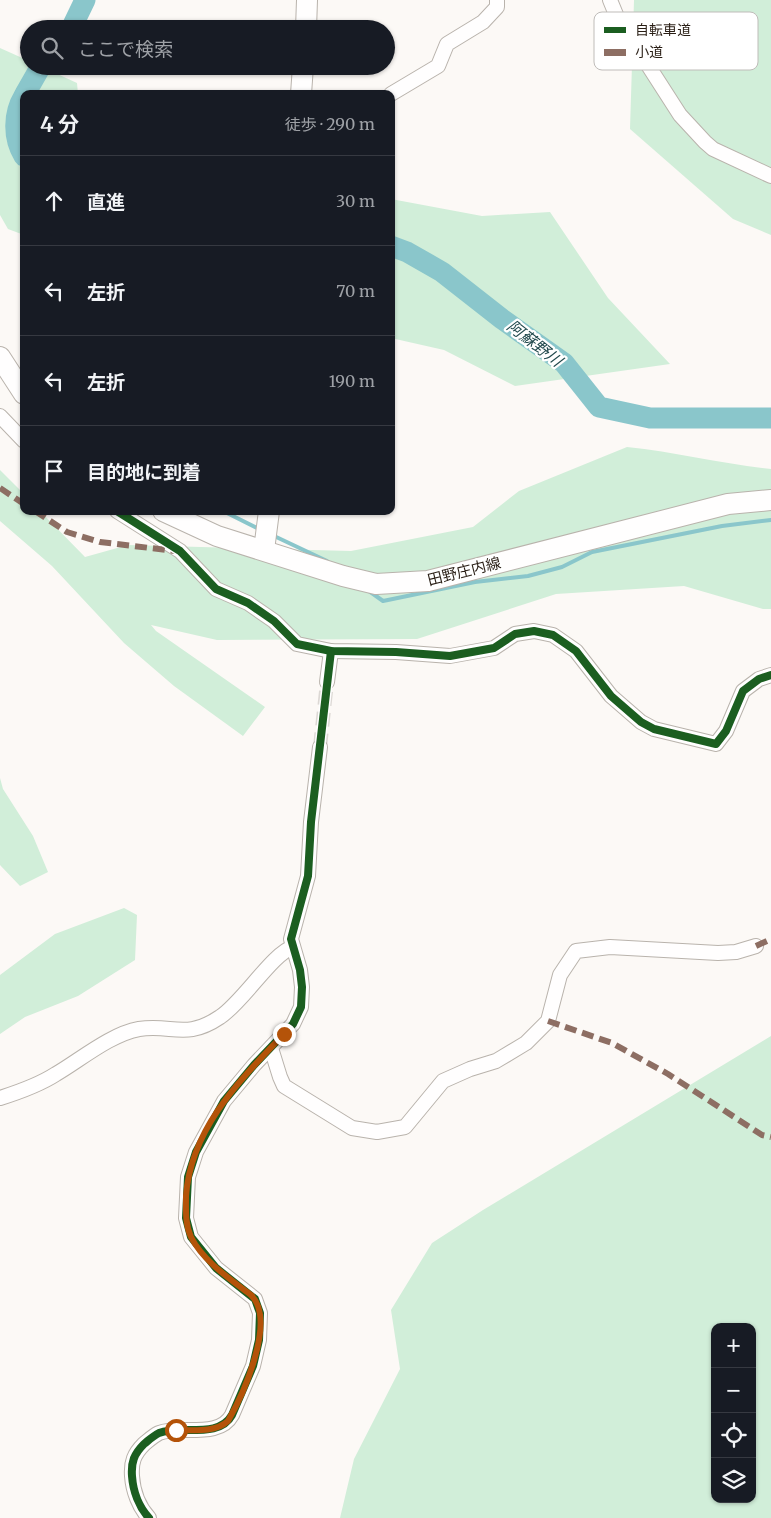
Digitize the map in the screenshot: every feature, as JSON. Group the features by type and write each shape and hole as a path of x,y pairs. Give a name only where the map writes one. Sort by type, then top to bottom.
{"main road":[{"path":"306,20 307,0"},
{"path":"301,90 302,75"},
{"path":"0,357 20,388"},
{"name":"田野庄内線","path":"172,515 217,536 343,576 376,584 428,581 728,504 771,500"},
{"path":"264,550 268,515"}],"street":[{"path":"395,92 438,66 447,44 483,22 497,7 497,0"},
{"path":"610,0 615,12"},
{"path":"651,70 680,114 713,149 771,176"},
{"path":"0,416 20,437"},
{"path":"123,515 180,551 216,589 248,603 274,621 297,644 331,651 396,652 450,656 494,648 515,634 540,632 553,636 576,651 611,696 641,722 654,729 716,744 726,731 743,691 759,679 771,675"},
{"path":"328,682 331,651"},
{"path":"149,1518 135,1494 132,1478 132,1465 137,1451 154,1436 162,1432 210,1429 223,1426 232,1416 257,1352 260,1313 257,1303 251,1295 220,1272 191,1237 186,1208 188,1177 196,1152 205,1133 230,1093 292,1024 300,1007 302,987 300,970 291,939 308,876 311,822 320,747"},
{"path":"271,1048 284,1086 352,1128 377,1132 405,1127 443,1081 470,1069 496,1061 526,1043 548,1021 560,974 576,951 610,947 718,953 736,952 756,946"},
{"path":"0,1098 54,1076 111,1040 138,1029 190,1031 201,1028 220,1017 236,1004 286,950 293,947"}],"green space":[{"path":"634,0 771,0 771,235 733,219 630,129 632,70 758,70 758,12 634,12"},
{"path":"0,48 20,57 20,75 60,75 77,83 78,90 20,90 20,234 8,229 0,215"},
{"path":"395,200 482,216 550,212 608,298 670,364 515,386 444,350 395,339"},
{"path":"627,447 771,469 771,609 763,609 684,586 556,594 417,639 217,640 151,625 156,631 265,707 243,736 174,686 124,643 52,566 0,521 0,470 20,490 20,515 44,515 85,557 128,545 351,551 473,527 519,491"},
{"path":"0,778 3,789 33,836 48,872 20,886 0,865"},
{"path":"124,908 137,915 135,960 78,996 25,1017 0,1034 0,975 55,934"},
{"path":"771,1036 771,1518 340,1518 354,1459 400,1369 391,1310 432,1243 483,1210"}],"waterway":[{"name":"阿蘇野川","path":"75,20 85,0"},
{"name":"阿蘇野川","path":"27,90 36,75"},
{"name":"阿蘇野川","path":"20,103 16,118 16,134 20,149"},
{"name":"阿蘇野川","path":"395,248 407,252 442,272 502,319 564,363 599,407 650,418 771,418"},
{"path":"231,515 261,530"},
{"path":"369,591 383,601 475,582 528,576 562,567 592,552 722,526 771,520"},
{"path":"272,535 327,561"}],"tunnel":[{"path":"320,747 327,682"}],"marked path":[{"path":"0,488 20,501"},
{"path":"41,515 67,532 100,542 175,551"},
{"path":"756,946 771,939"},
{"path":"548,1021 612,1043 668,1074 762,1135 771,1137"}],"cycle path":[{"path":"123,515 180,551 216,589 248,603 274,621 297,644 331,651 396,652 450,656 494,648 515,634 534,631 553,635 576,651 611,696 641,722 654,729 716,744 726,731 743,691 759,679 771,675"},
{"path":"149,1518 139,1504 132,1476 132,1466 138,1451 159,1433 209,1429 218,1427 226,1422 232,1415 253,1366 259,1340 260,1313 255,1299 216,1268 191,1237 186,1218 188,1177 196,1152 224,1101 254,1065 293,1024 301,1007 302,987 300,970 291,939 308,876 311,822 331,651"}],"route":[{"path":"176,1430 210,1429 223,1426 232,1416 257,1352 260,1313 255,1299 216,1268 191,1237 186,1218 188,1177 196,1152 224,1101 242,1078 284,1034"}]}
